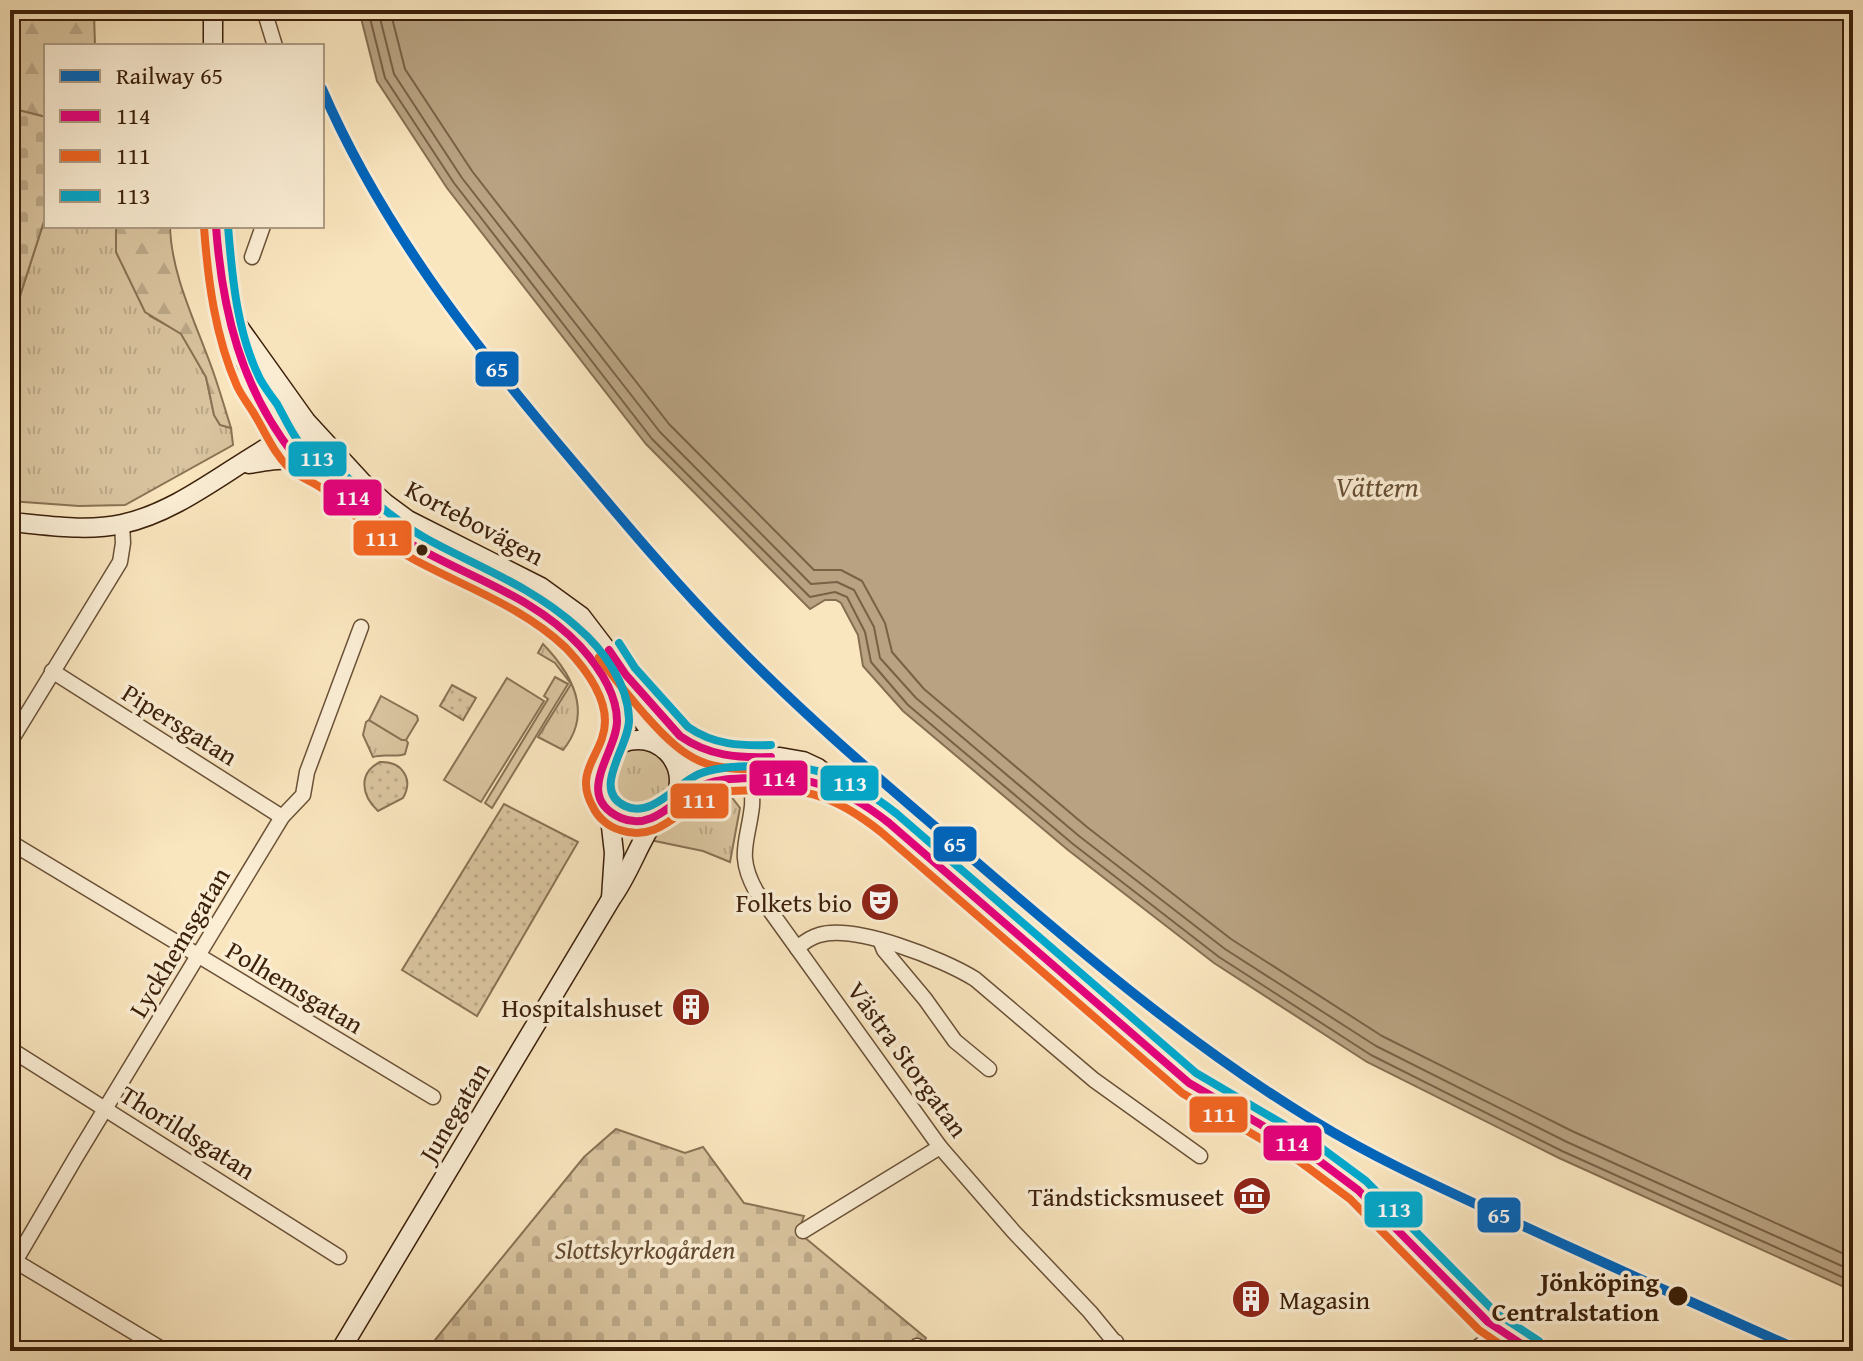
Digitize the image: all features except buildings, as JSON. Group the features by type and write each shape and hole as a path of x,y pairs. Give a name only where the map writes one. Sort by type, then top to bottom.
{"street":[{"path":"213,10 213,44"},
{"path":"264,10 274,44"},
{"name":"Kortebovägen","path":"216,228 220,277 231,337 241,359 332,480 383,527 521,599 550,618 574,640 604,682 615,705 618,725 611,750"},
{"path":"252,257 262,228"},
{"name":"Kortebovägen","path":"226,308 291,425 408,520 528,580 563,601 594,630 626,675 643,721 660,746"},
{"path":"10,522 79,528 122,524 167,508 283,438 291,425"},
{"path":"234,466 283,458 300,462 332,480"},
{"path":"10,742 120,562 122,524"},
{"name":"Lyckhemsgatan","path":"12,1263 282,817 303,795 307,772 361,627"},
{"name":"Pipersgatan","path":"52,671 282,817"},
{"path":"626,675 680,736 703,751 729,759 780,757 803,761 818,768 889,823 1189,1083 1306,1151 1358,1190 1500,1336 1532,1351"},
{"path":"673,803 679,785 674,761 660,746 635,740 611,750 601,763 597,779 600,796 609,809 628,820 656,818 673,803 716,781 796,777 844,790"},
{"name":"Västra Storgatan","path":"750,758 752,809 743,853 746,872 756,891 940,1147 1119,1346"},
{"path":"674,761 711,767 729,759"},
{"name":"Junegatan","path":"609,809 614,853 611,899"},
{"name":"Junegatan","path":"340,1351 624,882 639,845 656,818"},
{"name":"Polhemsgatan","path":"10,842 433,1097"},
{"path":"797,948 819,934 849,933 880,940 949,965 975,979 1094,1080 1200,1156"},
{"path":"880,940 884,950 955,1041 989,1069"},
{"name":"Thorildsgatan","path":"10,1049 339,1257"},
{"path":"803,1231 940,1147"},
{"path":"12,1263 165,1351"},
{"path":"1472,1351 1500,1336"},
{"path":"1098,1351 1119,1346"}],"green space":[{"path":"10,11 94,14 95,44 44,44 44,116 10,108"},
{"path":"10,108 44,116 44,221 10,327"},
{"path":"44,221 44,228 116,228 116,252 150,316 181,333 206,377 214,415 220,425 231,428 233,445 125,505 79,506 10,501 10,327"},
{"path":"116,228 170,228 179,278 231,428 220,425 214,415 206,377 181,334 145,312 116,252"},
{"path":"543,644 563,668 570,681 576,694 577,722 563,750 538,737 571,684 555,663 538,653"},
{"path":"555,677 568,684 492,808 485,803 548,699 544,696"},
{"path":"507,678 544,701 481,802 444,780"},
{"path":"452,685 476,698 463,720 440,706"},
{"path":"381,696 417,716 418,720 406,740 369,720"},
{"path":"369,720 406,740 405,754 373,757 363,735"},
{"path":"638,748 650,750 661,757 668,768 668,792 661,803 650,810 638,812 626,810 615,803 608,792 606,780 608,768 615,757 626,750"},
{"path":"380,762 400,768 407,784 403,798 378,811 368,798 364,785 368,772"},
{"path":"717,789 730,795 740,808 730,862 703,851 650,840 674,823 692,799"},
{"path":"504,804 578,842 477,1016 402,970"},
{"name":"Slottskyrkogården","path":"616,1129 685,1153 703,1147 744,1203 804,1216 798,1232 926,1338 918,1351 426,1351 584,1157"}],"water":[{"name":"Vättern","path":"359,10 1853,10 1853,1291 1559,1158 1367,1062 1214,963 1068,850 903,711 863,666 858,635 841,603 825,600 810,609 646,444 447,188 377,81"}],"rail line":[{"name":"65","path":"324,93 372,187 430,280 495,367 626,524 708,617 789,697 880,780 1015,895 1181,1030 1269,1092 1339,1136 1467,1200 1801,1351"}],"transit line":[{"name":"111","path":"204,228 214,308 229,367 239,390 289,468 324,490 402,553 532,621 566,648 586,672 601,701 605,721 604,733 588,772 587,794 604,822 620,830 645,832 666,824 706,797 742,791 807,793 851,811 881,832 1182,1093 1299,1161 1350,1199 1479,1330 1510,1351"},
{"name":"114","path":"216,228 223,288 237,347 260,403 294,455 339,485 404,540 541,613 580,646 600,671 614,700 617,721 598,786 600,798 607,809 621,818 643,821 707,784 749,778 807,781 856,800 889,823 1189,1083 1306,1151 1358,1190 1488,1322 1532,1351"},
{"name":"113","path":"228,228 237,304 252,361 305,450 341,472 415,532 542,600 577,627 605,657 619,680 629,719 611,779 615,799 625,806 645,808 699,774 753,766 813,770 863,790 897,814 1196,1073 1312,1141 1366,1181 1496,1313 1539,1341"},
{"name":"113","path":"619,643 635,668 688,727 708,738 728,743 771,745"},
{"name":"114","path":"609,650 626,675 680,736 702,748 724,754 771,757"},
{"name":"111","path":"599,657 646,716 687,754 714,766 771,769"}],"place":[{"name":"Folkets bio","path":"880,902"},
{"name":"Hospitalshuset","path":"691,1007"},
{"name":"Tändsticksmuseet","path":"1252,1196"},
{"name":"Jönköping Centralstation","path":"1678,1296"},
{"name":"Magasin","path":"1251,1299"}]}
